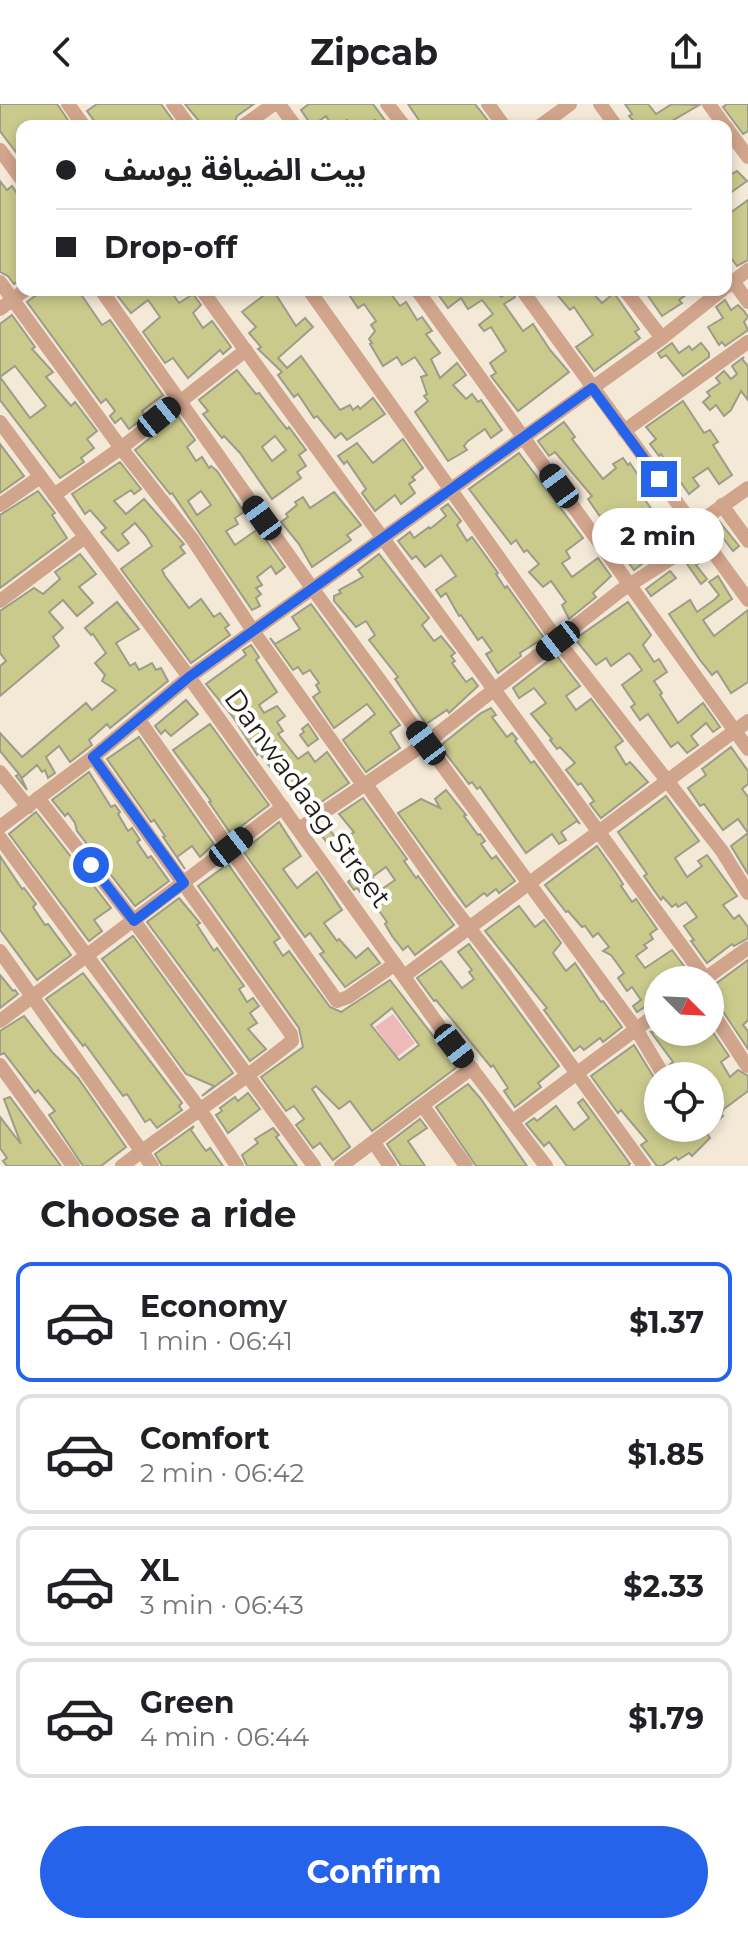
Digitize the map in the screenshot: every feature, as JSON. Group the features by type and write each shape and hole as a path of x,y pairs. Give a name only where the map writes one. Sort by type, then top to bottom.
{"street":[{"path":"252,120 276,104 290,120"},
{"path":"387,104 399,120"},
{"path":"548,120 570,104"},
{"path":"732,135 748,157"},
{"path":"0,150 16,172"},
{"path":"732,288 748,302"},
{"path":"0,309 18,296"},
{"path":"20,296 121,448 193,540 253,631 644,1166"},
{"path":"105,296 312,588 636,1029 656,1062"},
{"path":"206,296 695,966"},
{"path":"313,296 558,641 665,782 722,851 748,893"},
{"path":"421,296 748,749"},
{"path":"526,296 748,600"},
{"path":"630,296 662,338"},
{"path":"0,827 93,757 189,677 662,338 713,296"},
{"path":"624,431 748,342"},
{"path":"54,495 121,448 246,350"},
{"name":"Danwadaag Street","path":"0,422 546,1166"},
{"path":"0,505 40,477"},
{"path":"299,829 426,743 572,627 699,532 722,505 748,488"},
{"path":"722,505 748,541"},
{"path":"0,601 85,537"},
{"path":"139,720 337,1001 400,970 468,928 748,721"},
{"path":"93,757 291,1034 292,1041 248,1077 122,1166"},
{"path":"0,772 33,803 134,921 314,1166"},
{"path":"0,1021 283,807"},
{"path":"0,838 201,1111 237,1166"},
{"path":"722,966 748,948"},
{"path":"0,951 152,1166"},
{"path":"513,1121 644,1023"},
{"path":"724,1031 747,1066"},
{"path":"0,1065 73,1166"},
{"path":"341,1166 472,1068"},
{"path":"423,1106 466,1166"},
{"path":"374,1143 390,1166"}],"shaded area":[{"path":"393,1014 415,1043 397,1057 375,1027"}],"building":[{"path":"0,104 57,104 68,120 16,120 16,152 0,131"},
{"path":"97,104 161,104 173,120 94,120 87,111"},
{"path":"185,104 254,104 235,120 198,120"},
{"path":"309,104 373,104 385,120 328,120 326,116 320,120 308,120 301,110"},
{"path":"408,104 475,104 487,120 419,120"},
{"path":"625,104 648,104 656,114 672,104 699,105 673,120 633,120 629,116 632,114"},
{"path":"727,104 748,104 748,131 743,134 723,107"},
{"path":"737,171 747,181 732,192 732,174"},
{"path":"0,181 7,190 12,186 16,192 16,282 0,272"},
{"path":"748,200 748,260 737,266 732,259 732,212"},
{"path":"35,296 82,296 102,325 110,320 163,395 142,411 146,416 129,429 121,418 115,423 110,416 115,411 106,399 101,403 27,302"},
{"path":"118,296 174,296 179,303 194,296 201,305 193,313 203,328 212,321 231,347 223,354 220,350 188,378 173,358 165,363 143,332 160,317 148,300 131,313"},
{"path":"263,296 277,296 296,326 305,318 313,327 278,358 287,368 301,356 340,410 350,405 353,410 358,406 360,409 373,398 385,414 347,440 341,433 335,438 317,416 314,418 298,394 294,397 278,375 282,372 258,349 261,347 249,333 256,327 242,312"},
{"path":"350,296 392,296 400,306 406,302 417,320 422,317 432,331 426,334 440,353 431,359 440,378 457,363 466,375 453,385 466,399 472,394 478,402 481,400 502,430 491,438 485,429 468,441 464,446 467,450 448,461 415,412 428,401 424,396 427,394 421,377 427,375 415,357 402,365 397,357 383,366 369,339 375,331 371,325 376,321 364,304 358,308"},
{"path":"439,296 515,296 504,304 523,331 533,324 569,372 518,411 491,376 496,373 490,363 506,351 491,327 484,331 479,325 493,314 482,300 468,309 461,298 448,308"},
{"path":"558,296 596,296 602,303 610,296 616,296 639,329 635,332 640,338 594,371 576,347 593,335 574,307 570,310"},
{"path":"648,296 685,296 679,300 682,303 662,316"},
{"path":"725,300 731,310 738,305 744,311 748,317 744,322 748,330 725,346 722,342 719,345 708,327 723,318 716,307"},
{"path":"12,315 35,347 32,349 53,372 46,377 71,406 75,402 97,431 87,439 94,448 81,458 84,462 60,478 0,400 0,377 0,324","holes":["15,366 46,406 30,418 0,377"]},
{"path":"672,343 679,353 689,346 692,350 701,343 709,357 683,376 666,355 661,358 658,353"},
{"path":"744,357 742,359 748,366 748,400 741,391 731,410 724,416 716,405 710,410 703,402 710,396 707,392 720,383 716,378 724,371 731,379 737,374 732,366"},
{"path":"237,370 306,450 299,455 306,466 297,472 301,478 272,499 240,453 224,436 222,438 203,414 208,411 199,400","holes":["275,436 286,450 272,461 262,447"]},
{"path":"683,401 704,433 710,430 718,442 713,445 732,475 719,484 708,468 693,478 699,486 689,494 661,454 659,456 650,444 656,439 646,427"},
{"path":"178,416 195,440 187,447 196,461 202,457 209,468 211,466 217,471 244,512 235,518 238,524 226,531 235,545 258,529 285,567 276,574 271,566 257,577 262,585 256,588 261,594 256,598 260,606 252,610 172,493 135,450","holes":["201,491 211,505 197,515 188,501"]},
{"path":"564,422 575,437 572,439 603,479 616,468 613,464 623,458 628,465 630,463 652,496 645,500 656,515 659,513 668,524 673,519 684,532 634,570 618,548 635,535 622,520 618,524 615,520 605,528 598,521 601,518 588,499 592,496 555,452 549,456 538,441"},
{"path":"403,439 423,468 409,484 415,493 401,504 395,495 375,511 362,493 366,489 347,461 344,464 338,456 357,443 373,463"},
{"path":"0,444 24,476 0,493"},
{"path":"519,453 583,538 566,551 570,558 562,563 572,577 598,558 611,576 593,593 596,597 569,619 562,605 566,602 551,581 543,587 529,572 539,564 527,550 524,552 516,540 511,544 469,489"},
{"path":"120,462 141,489 134,494 131,490 114,501 126,514 144,499 184,544 180,547 185,553 162,570 165,576 189,608 201,599 214,617 220,613 229,625 225,628 230,635 191,663 121,569 152,546 146,536 135,523 122,534 129,543 118,551 101,532 106,528 90,510 85,514 72,494"},
{"path":"38,491 55,513 52,515 67,538 0,588 0,515"},
{"path":"334,492 361,525 347,535 351,540 312,567 281,522 297,505 295,502 303,497 310,508"},
{"path":"448,504 461,521 457,525 467,541 472,537 505,588 507,586 544,638 520,653 521,656 498,673 486,654 492,651 482,637 478,640 446,593 441,597 436,590 456,576 441,555 425,567 416,556 412,559 398,541 410,532 414,538 430,529 446,516 441,509"},
{"path":"719,521 739,546 733,551 713,525"},
{"path":"700,552 705,559 696,565 707,579 701,584 685,561"},
{"path":"80,554 96,574 79,587 93,603 77,616 63,600 49,612 63,628 53,637 59,646 0,696 0,666 6,661 0,653 0,611 34,588 43,594 60,579 55,572"},
{"path":"379,554 429,618 422,625 434,641 441,636 455,653 451,656 455,661 452,663 466,682 472,678 478,686 449,713 447,710 426,724 395,679 398,677 369,640 375,635 366,621 356,627 334,601 334,596 341,593 339,590 363,577 358,570"},
{"path":"670,571 676,578 651,596 646,589"},
{"path":"718,576 732,599 703,620 714,636 748,610 748,682 731,693 717,671 712,675 700,660 669,614 690,600 697,612 714,600 719,595 709,582"},
{"path":"117,602 139,629 116,643 130,666 135,663 139,670 152,663 156,670 161,668 168,681 110,728 107,724 89,740 92,745 70,762 59,746 46,757 55,773 48,778 45,770 42,772 37,765 22,778 20,775 27,790 16,776 19,774 0,751 0,733 22,757 86,703 92,710 116,690 102,681 105,675 95,663 106,653 85,628"},
{"path":"628,602 651,635 643,645 654,662 659,659 667,672 654,681 678,723 703,703 720,727 713,732 706,723 691,736 698,745 687,753 678,742 671,747 648,714 640,720 631,707 635,704 622,685 642,670 632,656 629,653 611,666 606,658 596,665 575,639"},
{"path":"311,604 400,725 390,732 400,748 366,772 343,740 375,714 367,704 334,728 313,697 320,692 316,685 319,683 310,670 303,674 298,667 293,670 270,638 275,644 300,629 292,617"},
{"path":"251,645 259,657 256,660 277,692 259,705 264,713 277,706 285,716 277,722 283,731 278,734 298,759 308,752 315,762 327,752 349,783 308,811 291,792 295,788 277,764 271,768 259,753 257,755 233,717 206,684 246,655 243,650"},
{"path":"556,655 580,686 566,696 576,710 591,699 623,741 615,747 626,765 630,762 648,782 601,818 590,804 594,801 581,783 578,785 566,770 575,763 560,747 557,749 531,714 546,703 534,688 519,698 513,688"},
{"path":"186,700 198,714 171,736 165,730 161,734 155,726"},
{"path":"491,708 496,715 492,717 507,737 512,733 531,763 534,761 580,824 577,821 561,832 566,840 559,844 552,834 526,853 480,787 477,789 472,782 469,784 440,746"},
{"path":"210,724 269,805 231,834 173,750"},
{"path":"308,724 318,739 308,746 300,735"},
{"path":"139,737 214,844 200,857 192,846 177,857 185,869 163,837 154,820 151,822 107,759"},
{"path":"731,747 748,771 748,784 742,789 748,797 748,833 738,819 723,830 688,788 706,775 702,769"},
{"path":"89,772 111,807 115,805 120,812 118,814 128,831 132,828 148,858 151,856 169,881 135,906 77,831 68,813 65,816 52,800"},
{"path":"446,790 485,841 481,844 492,859 496,856 515,881 499,893 496,889 487,896 484,893 466,907 398,813 421,799 440,808 435,799"},
{"path":"666,796 699,841 675,858 687,877 702,866 698,861 707,855 737,896 723,905 734,919 739,915 748,927 748,938 734,946 732,944 707,963 684,926 697,917 686,902 672,907 663,897 661,900 618,832"},
{"path":"363,798 407,859 404,861 416,878 418,876 454,925 415,955 408,946 403,950 392,936 385,924 387,922 364,890 354,890 348,882 354,877 353,873 320,834 328,828 340,843 354,832 339,814","holes":["386,867 395,880 382,889 372,877"]},
{"path":"36,812 111,908 94,920 102,931 89,941 9,834"},
{"path":"279,822 301,856 283,869 297,888 317,872 342,910 324,923 337,941 339,939 356,958 368,948 380,963 345,987 320,954 324,952 310,933 305,937 243,851"},
{"path":"748,833 748,874 731,846"},
{"path":"597,846 632,902 636,899 657,929 650,934 653,939 644,945 647,948 636,956 644,967 644,1007 637,1012 633,1006 641,1000 632,987 627,991 618,978 624,973 611,955 603,951 609,947 598,933 593,937 585,926 582,927 566,912 545,885"},
{"path":"0,856 36,904 33,907 45,925 48,924 71,955 37,980 0,930"},
{"path":"228,864 280,938 274,942 283,956 289,951 330,1007 341,1012 390,980 457,1067 372,1131 350,1101 339,1109 316,1086 312,1089 350,1147 333,1160 320,1143 313,1148 296,1125 304,1119 294,1106 286,1111 261,1077 303,1047 299,1028 198,886","holes":["392,1008 419,1045 399,1060 371,1025"]},
{"path":"179,898 200,923 197,925 214,951 217,948 244,986 239,989 247,1002 253,998 259,1006 250,1013 257,1023 248,1029 266,1049 250,1061 147,922"},
{"path":"519,906 535,927 544,920 561,943 553,953 566,971 575,963 622,1027 603,1042 600,1038 584,1050 580,1046 574,1051 544,1010 547,1008 485,931"},
{"path":"133,936 233,1073 202,1096 214,1086 186,1074 102,959"},
{"path":"469,944 559,1066 538,1083 541,1087 515,1107 504,1091 508,1088 493,1065 491,1067 417,978 441,961 462,988 474,979 469,972 472,970 458,952"},
{"path":"672,950 684,966 648,966"},
{"path":"748,960 748,1020 743,1025 748,1031 748,1049 724,1013 724,978"},
{"path":"83,973 182,1103 179,1106 182,1110 157,1128 150,1119 145,1122 127,1094 123,1096 85,1044 83,1046 46,999"},
{"path":"0,975 18,994 0,1008"},
{"path":"24,1016 53,1053 78,1078 126,1147 101,1166 83,1166 49,1115 55,1111 38,1090 35,1093 4,1053 0,1055 0,1031"},
{"path":"634,1045 644,1062 644,1137 621,1110 618,1113 591,1076"},
{"path":"661,1046 722,1046 729,1056 721,1062 673,1062"},
{"path":"724,1067 730,1077 738,1070 748,1076 748,1091 724,1109"},
{"path":"468,1084 527,1166 476,1166 436,1107"},
{"path":"248,1093 260,1109 228,1133 216,1115 235,1097 238,1101"},
{"path":"10,1097 61,1166 7,1166 3,1161 7,1158 0,1148 0,1117 21,1144 4,1099"},
{"path":"583,1099 630,1164 628,1166 567,1166 549,1142 544,1146 526,1124 534,1118 537,1121 556,1106 574,1130 589,1118 578,1103"},
{"path":"420,1119 427,1128 408,1141 425,1166 401,1166 387,1144"},
{"path":"194,1126 191,1130 200,1143 206,1151 210,1148 223,1166 162,1166 155,1154"},
{"path":"273,1128 297,1166 247,1166 242,1155 258,1143 255,1139"},
{"path":"646,1142 706,1142 692,1156 689,1153 678,1160 676,1157 662,1166 657,1166 641,1145"}],"route":[{"path":"91,865 134,921 184,883 93,757 189,677 592,388 659,479"}]}
